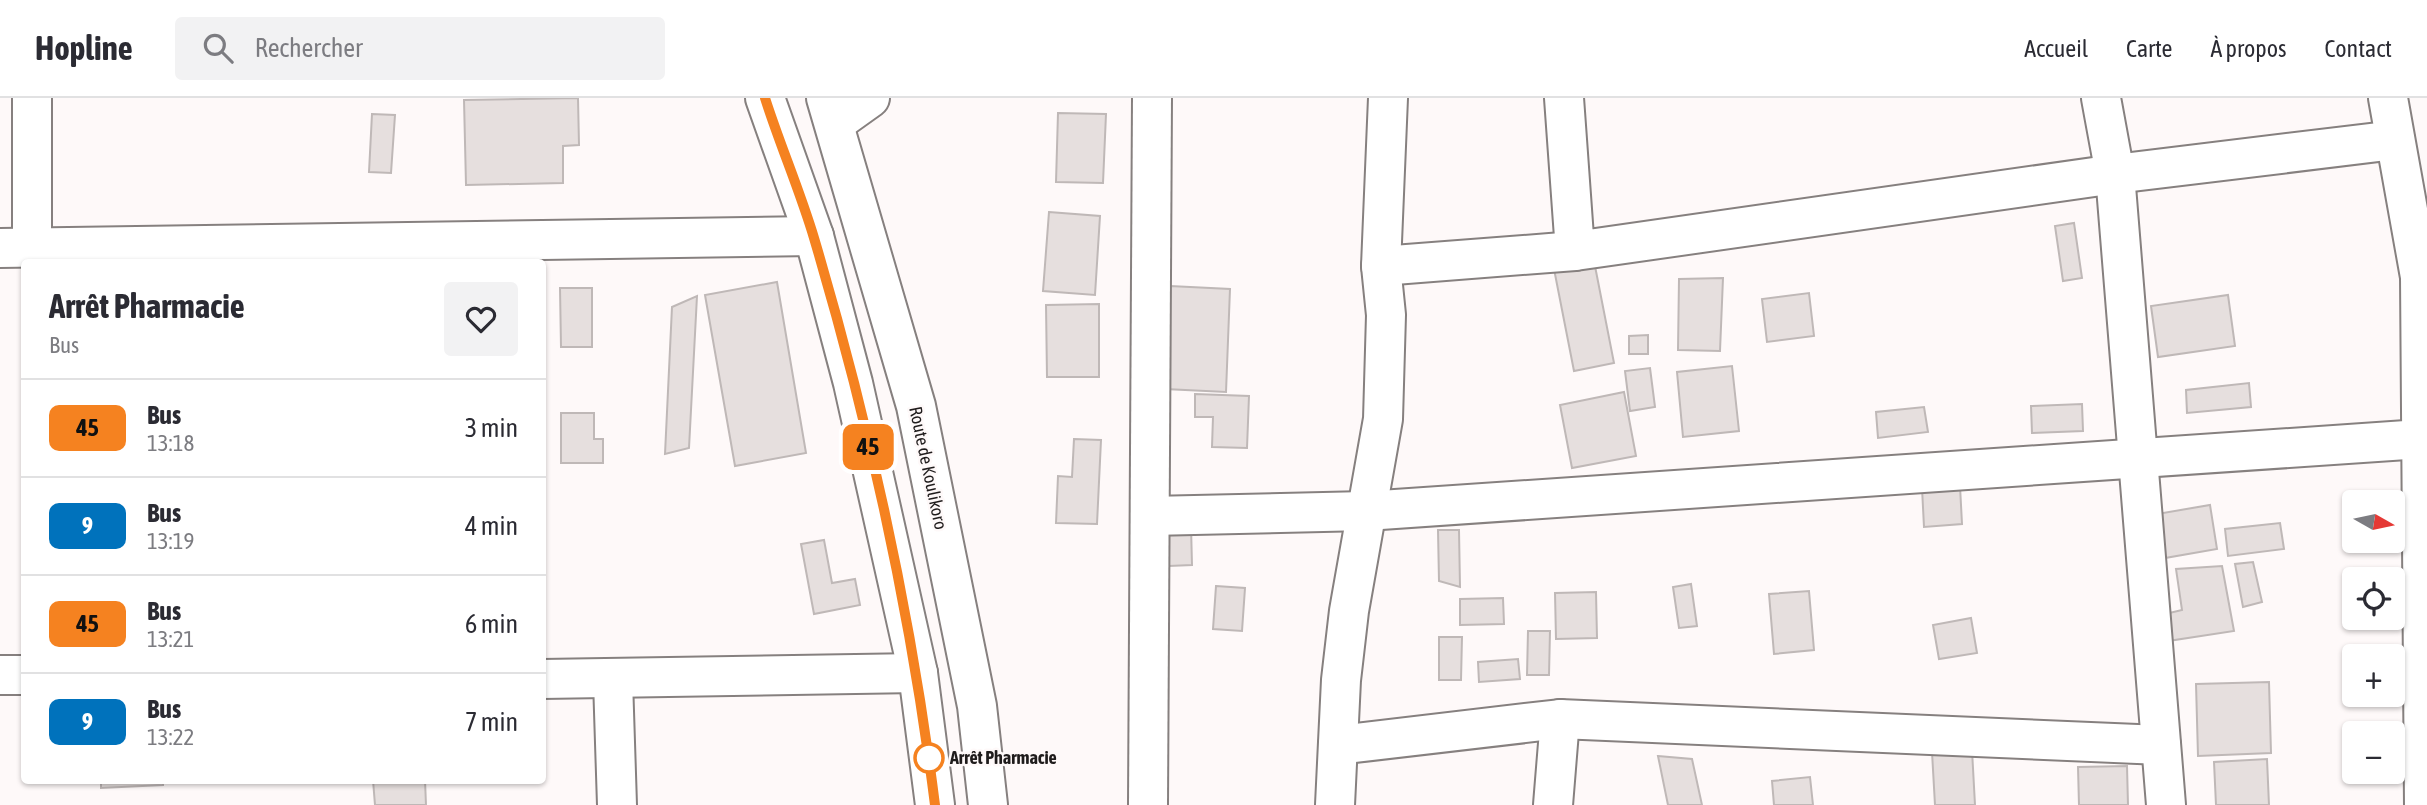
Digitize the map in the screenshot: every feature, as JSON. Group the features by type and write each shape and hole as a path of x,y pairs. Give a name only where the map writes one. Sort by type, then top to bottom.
{"street":[{"path":"32,98 16,248 290,253 814,236"},
{"path":"765,98 814,236 853,383 918,673 935,805"},
{"path":"830,110 870,98"},
{"path":"1148,805 1152,98"},
{"path":"1335,805 1342,666 1383,419 1386,315 1381,266 1388,98"},
{"path":"1564,98 1575,251"},
{"path":"2101,98 2115,174 2166,805"},
{"path":"2388,98 2424,276 2421,439 2424,805"},
{"name":"Route de Koulikoro","path":"830,110 916,406 976,706 988,805"},
{"path":"1381,266 1575,251 2115,174 2395,140"},
{"path":"1150,516 1366,511 2421,439"},
{"path":"546,679 918,673"},
{"path":"0,675 21,675"},
{"path":"613,680 617,805"},
{"path":"1338,745 1560,719 2161,745"},
{"path":"1553,805 1560,719"}],"building":[{"path":"578,98 579,145 563,146 563,183 466,185 464,100"},
{"path":"1058,113 1106,114 1103,183 1056,182"},
{"path":"372,114 395,115 391,173 369,172"},
{"path":"1049,212 1100,216 1095,295 1043,291"},
{"path":"2074,223 2082,278 2063,281 2055,226"},
{"path":"1594,261 1614,363 1574,371 1554,269"},
{"path":"1723,278 1720,351 1678,350 1679,279"},
{"path":"777,282 806,453 735,466 705,295"},
{"path":"1170,286 1230,289 1226,392 1165,389"},
{"path":"560,288 592,288 592,347 561,347"},
{"path":"1809,293 1814,336 1767,342 1762,299"},
{"path":"2228,295 2235,346 2158,357 2151,306"},
{"path":"697,296 689,448 665,454 672,307"},
{"path":"1099,304 1099,377 1047,377 1046,305"},
{"path":"1648,335 1648,354 1629,354 1629,336"},
{"path":"1732,366 1739,431 1683,437 1677,372"},
{"path":"1650,368 1655,407 1630,411 1625,371"},
{"path":"2249,383 2251,407 2187,413 2186,390"},
{"path":"1624,392 1636,456 1572,468 1560,405"},
{"path":"1195,394 1249,396 1247,448 1212,447 1213,417 1195,417"},
{"path":"2082,404 2083,431 2032,433 2031,406"},
{"path":"1924,407 1928,432 1878,438 1876,412"},
{"path":"561,413 594,413 594,439 603,439 603,463 561,463"},
{"path":"1074,439 1101,440 1097,524 1056,523 1058,476 1072,477"},
{"path":"1960,486 1962,524 1924,527 1922,488"},
{"path":"2210,505 2217,549 2165,558 2157,514"},
{"path":"2280,523 2284,549 2228,556 2225,529"},
{"path":"1191,526 1192,565 1169,566 1168,527"},
{"path":"1438,530 1459,530 1460,587 1439,581"},
{"path":"824,540 832,583 855,579 860,605 814,614 801,544"},
{"path":"2253,562 2262,602 2243,607 2235,564"},
{"path":"2222,566 2234,631 2168,641 2165,614 2182,610 2176,569"},
{"path":"1691,584 1697,626 1679,628 1673,587"},
{"path":"1216,586 1245,588 1242,631 1213,629"},
{"path":"1809,591 1814,650 1774,654 1769,594"},
{"path":"1596,592 1597,638 1556,639 1555,593"},
{"path":"1503,598 1504,624 1460,625 1460,599"},
{"path":"1971,618 1977,653 1939,659 1933,625"},
{"path":"1528,631 1550,631 1549,675 1527,675"},
{"path":"1439,637 1462,637 1461,680 1439,680"},
{"path":"1518,659 1520,679 1479,682 1478,662"},
{"path":"2269,682 2271,753 2198,756 2196,684"},
{"path":"1972,750 1975,805 1935,805 1932,752"},
{"path":"1658,756 1692,759 1702,805 1668,805"},
{"path":"2267,759 2269,805 2216,805 2214,762"},
{"path":"2127,766 2128,805 2079,805 2078,767"},
{"path":"1810,777 1813,805 1774,805 1772,781"},
{"path":"101,784 163,784 163,785 101,788"},
{"path":"373,784 425,784 426,805 375,805"}],"bus line":[{"name":"45","path":"765,98 779,144 814,236 853,383 918,673 935,805"}],"place":[{"name":"Arrêt Pharmacie","path":"929,758"}]}
